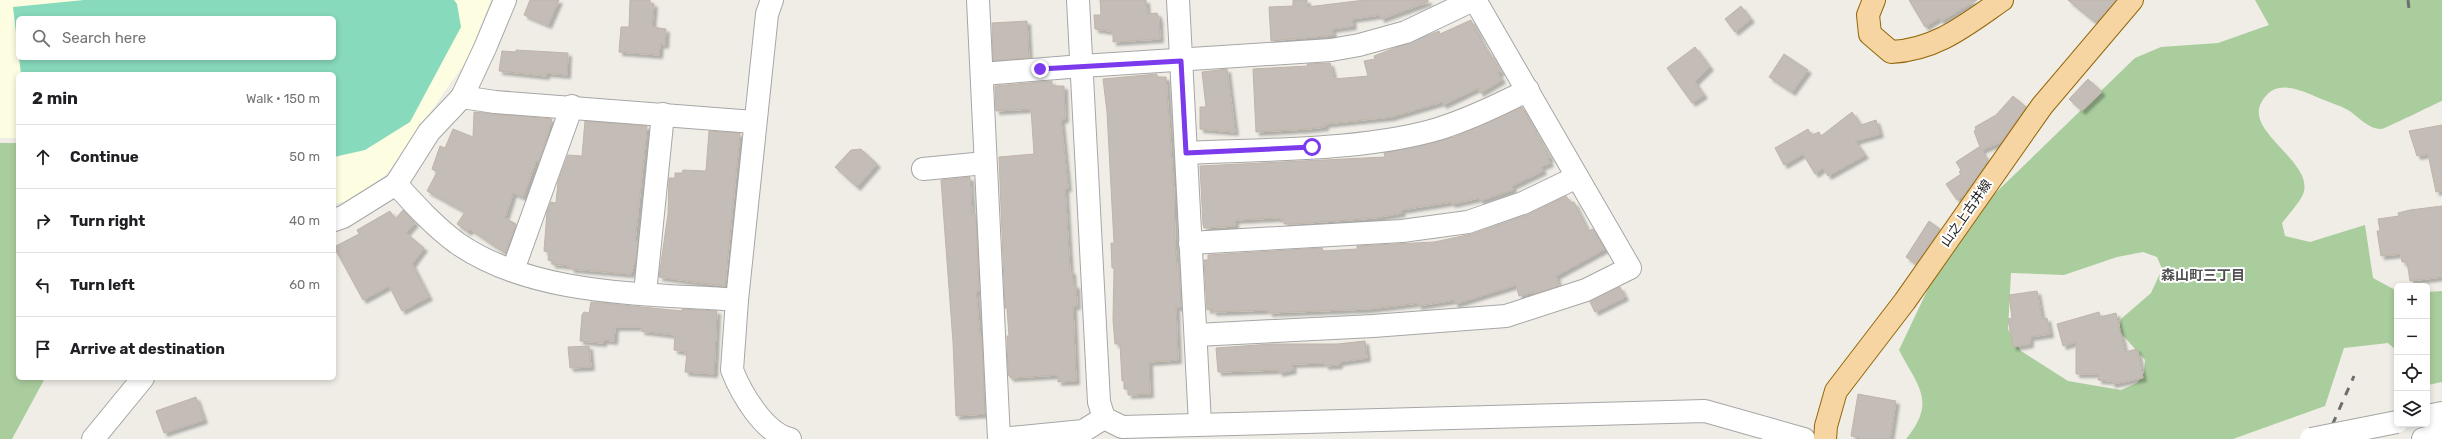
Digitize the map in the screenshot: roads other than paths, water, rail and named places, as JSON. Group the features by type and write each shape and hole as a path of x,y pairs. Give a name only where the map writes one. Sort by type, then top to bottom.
{"main road":[{"path":"1874,0 1868,15 1870,34 1891,52 1912,51 1936,43 2002,0"},
{"name":"山之上古井線","path":"1825,439 1826,426 1836,391 1905,301 2042,106 2132,0"}],"street":[{"path":"336,219 343,217 396,184 429,132 462,97 486,48 505,0"},
{"path":"772,0 767,14 754,122 737,300 732,370 738,387 758,415 782,437 790,439"},
{"path":"978,0 1000,439 1083,431 1104,418"},
{"path":"1078,0 1099,402 1104,418 1122,427 1705,411 1804,439"},
{"path":"1178,0 1200,424"},
{"path":"982,74 1331,50 1359,45 1406,32 1474,0 1528,90 1630,268 1586,290 1506,316 1373,326 1196,335"},
{"path":"1186,153 1382,141 1438,129 1496,106 1528,90"},
{"path":"462,97 495,102 572,106 754,122"},
{"path":"513,270 572,106"},
{"path":"645,293 663,114"},
{"path":"923,169 985,163"},
{"path":"1190,243 1402,231 1468,222 1523,203 1577,177"},
{"path":"396,184 419,210 458,243 513,270 585,289 737,300"},
{"path":"93,439 141,380"},
{"path":"2423,439 2437,419"},
{"path":"2311,439 2394,423"}],"railway":[{"path":"2408,0 2409,9"},
{"path":"2326,439 2354,376"}],"district":[{"name":"森山町三丁目","path":"2203,275"}]}
